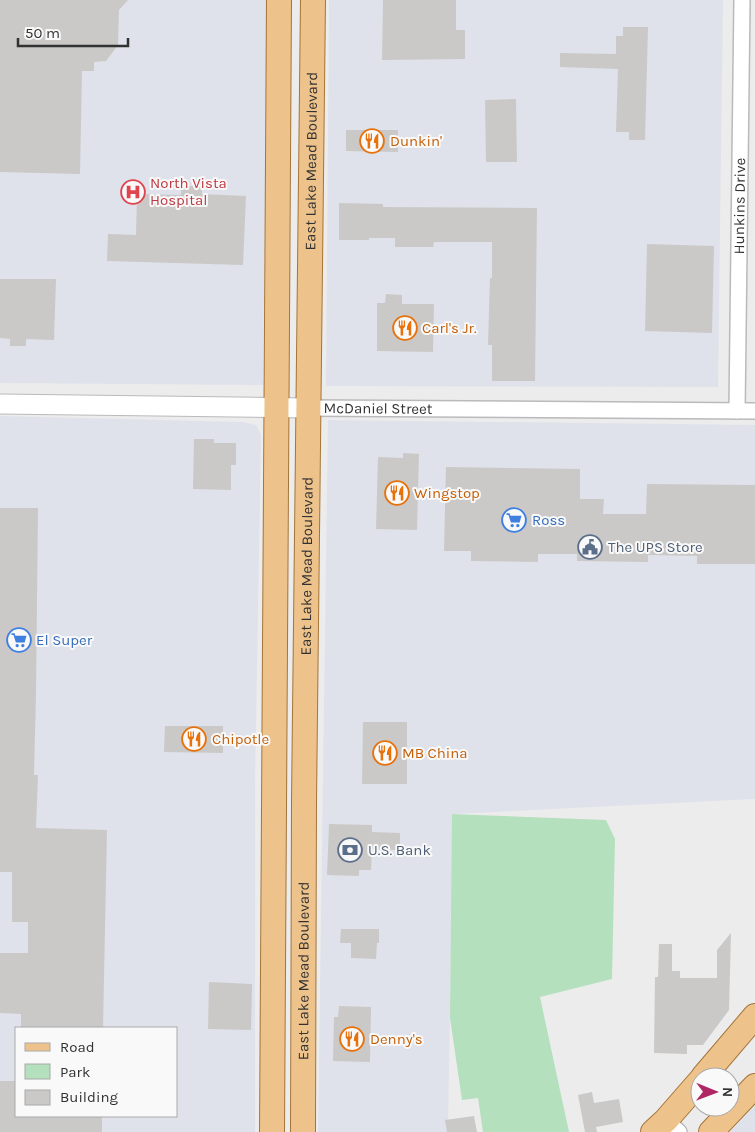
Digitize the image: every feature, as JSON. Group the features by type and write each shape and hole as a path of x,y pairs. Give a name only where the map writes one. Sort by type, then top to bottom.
{"main road":[{"name":"East Lake Mead Boulevard","path":"272,1132 280,0"},
{"name":"East Lake Mead Boulevard","path":"303,1132 304,802 312,0"},
{"path":"278,170 294,149 311,114"},
{"path":"274,803 304,802"},
{"path":"712,1067 755,1016"},
{"path":"711,1132 755,1086"},
{"path":"666,1128 690,1095"}],"street":[{"name":"Hunkins Drive","path":"736,411 742,0"},
{"name":"McDaniel Street","path":"0,404 755,411"}],"shaded area":[{"name":"North Vista Hospital","path":"0,0 267,0 263,385 0,383"},
{"path":"329,0 723,0 718,387 326,386"},
{"path":"0,416 243,422 256,425 261,435 255,783 255,1132 0,1132"},
{"path":"328,420 755,425 755,799 453,814 448,1132 318,1132"},
{"path":"755,1106 755,1132 730,1132"}],"green space":[{"path":"452,814 606,820 615,839 612,979 540,997 569,1132 483,1132 478,1098 462,1100 450,1018"}],"building":[{"path":"0,0 128,0 119,10 118,45 106,61 94,62 94,71 82,71 80,174 0,172"},
{"path":"383,0 456,0 456,30 465,30 465,59 382,60"},
{"path":"623,27 648,27 645,140 629,140 629,132 616,132 618,69 560,67 560,53 616,54 616,36 623,36"},
{"path":"516,99 517,162 486,162 485,100"},
{"name":"Dunkin'","path":"346,130 398,130 398,152 346,151"},
{"path":"181,186 202,186 202,194 246,196 243,265 107,261 108,234 136,235 137,194 181,195"},
{"path":"339,203 383,204 383,207 537,208 535,381 492,381 492,345 488,345 492,242 434,242 433,247 395,247 395,238 339,240"},
{"path":"647,244 714,246 712,333 645,331"},
{"path":"0,279 56,279 54,340 26,339 26,346 10,346 10,339 0,338"},
{"name":"Carl's Jr.","path":"386,294 402,295 402,304 434,304 433,352 377,351 377,303 385,303"},
{"path":"194,439 214,439 214,443 236,443 236,465 231,465 231,490 193,489"},
{"name":"Wingstop","path":"403,453 419,454 417,530 376,529 378,457 403,458"},
{"path":"446,467 580,469 580,499 604,499 603,514 646,514 647,484 755,485 755,564 697,564 697,556 648,555 648,562 577,561 577,554 538,554 538,562 471,561 471,551 444,551"},
{"path":"0,508 38,508 34,775 38,775 36,828 107,830 103,1027 21,1027 21,1014 0,1013 0,953 28,953 28,922 12,922 12,872 0,872"},
{"name":"MB China","path":"363,722 407,722 407,784 362,784"},
{"name":"Chipotle","path":"165,726 223,726 223,753 164,752"},
{"name":"U.S. Bank","path":"329,824 372,825 372,832 400,833 400,850 372,849 371,870 359,870 359,876 327,875"},
{"path":"341,929 379,929 376,959 351,958 351,943 340,943"},
{"path":"731,933 729,1010 703,1045 687,1045 687,1054 654,1053 655,977 658,977 659,944 672,944 672,971 680,971 680,978 717,978 717,950"},
{"path":"209,982 252,984 251,1030 208,1029"},
{"name":"Denny's","path":"339,1006 371,1007 370,1062 333,1061 334,1017 338,1017"},
{"path":"0,1081 15,1081 15,1117 102,1117 102,1132 0,1132"},
{"path":"592,1092 594,1103 619,1099 623,1122 596,1127 597,1132 585,1132 578,1095"},
{"path":"474,1116 477,1132 447,1132 445,1120"}],"place":[{"name":"Dunkin'","path":"372,141"},
{"name":"North Vista Hospital","path":"133,192"},
{"name":"Carl's Jr.","path":"405,328"},
{"name":"Wingstop","path":"397,493"},
{"name":"Ross","path":"514,520"},
{"name":"The UPS Store","path":"590,547"},
{"name":"El Super","path":"19,640"},
{"name":"Chipotle","path":"194,739"},
{"name":"MB China","path":"385,753"},
{"name":"U.S. Bank","path":"350,850"},
{"name":"Denny's","path":"352,1039"}]}
